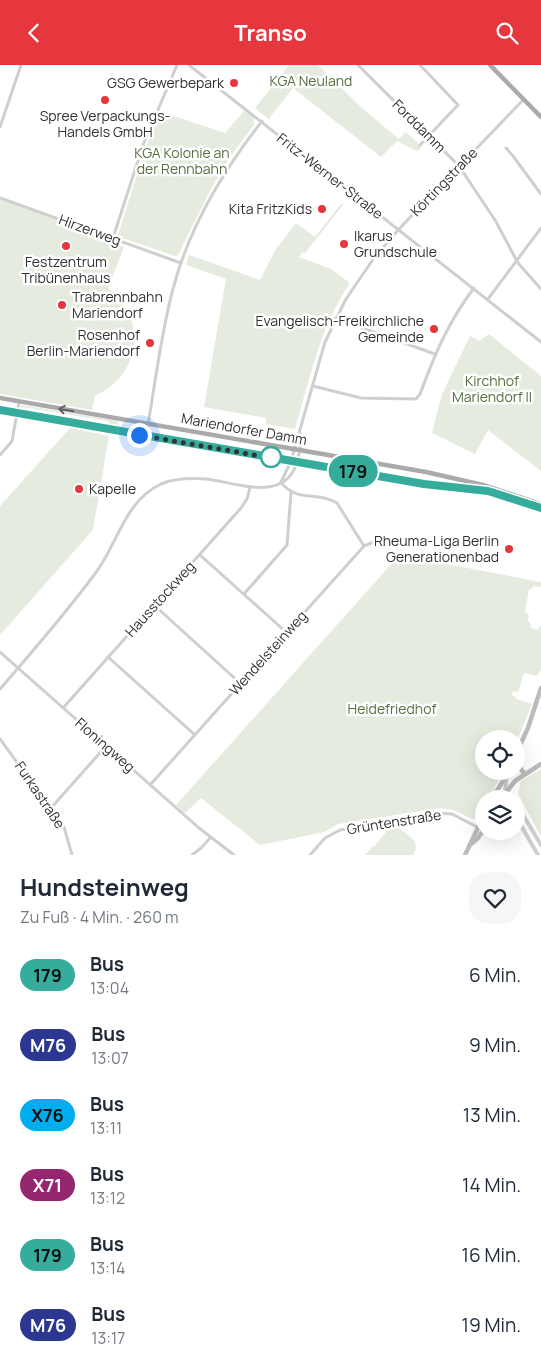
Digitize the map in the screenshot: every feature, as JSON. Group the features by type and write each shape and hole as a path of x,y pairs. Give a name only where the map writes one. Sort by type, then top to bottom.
{"main road":[{"path":"490,65 541,117"},
{"name":"Mariendorfer Damm","path":"0,398 456,479 518,495 541,504"},
{"name":"Mariendorfer Damm","path":"0,410 424,484 479,489 541,508"},
{"path":"525,735 541,688"},
{"path":"525,772 541,764"},
{"path":"507,790 517,780"},
{"path":"466,855 475,832"},
{"path":"471,844 477,840"}],"street":[{"path":"0,127 21,65"},
{"path":"113,238 143,145 177,65"},
{"name":"Fritz-Werner-Straße","path":"190,65 541,341"},
{"name":"Forddamm","path":"358,65 459,166 495,219 523,270 541,289"},
{"path":"420,65 458,105 420,145"},
{"name":"Körtingstraße","path":"297,462 297,450 302,436 300,433 325,342 335,318 354,286 398,229 524,99"},
{"path":"146,436 167,312 181,263 204,210 222,177 241,147 262,121"},
{"path":"506,148 514,156 541,194"},
{"name":"Hirzerweg","path":"0,198 181,263"},
{"path":"488,299 541,228"},
{"path":"313,385 361,398 414,400 419,396 435,354 451,320 474,288"},
{"path":"335,318 435,354"},
{"path":"0,455 12,441 19,402"},
{"path":"281,482 297,450"},
{"path":"0,689 98,569 127,517 144,495 154,487 182,478 205,479 250,487 267,487 281,482 288,477 297,462"},
{"path":"281,482 291,493 336,502 342,508 364,546 376,541 394,545"},
{"name":"Hausstockweg","path":"63,707 243,506 250,487"},
{"path":"244,594 287,545 291,493"},
{"name":"Wendelsteinweg","path":"150,785 364,546"},
{"path":"200,555 286,632"},
{"path":"154,605 241,683"},
{"name":"Floningweg","path":"0,652 150,785 234,855"},
{"path":"108,657 195,735"},
{"name":"Furkastraße","path":"0,739 64,827 72,855"},
{"path":"50,808 106,746"},
{"name":"Grüntenstraße","path":"310,855 325,838 340,830 436,813 452,814 475,826"},
{"path":"525,818 541,845"},
{"path":"525,831 539,853"},
{"path":"192,855 211,837"}],"green space":[{"name":"KGA Neuland","path":"289,65 318,65 363,109 399,139 406,132 422,147 417,151 397,141 381,157 293,88 270,117 270,120 255,108"},
{"name":"KGA Kolonie an der Rennbahn","path":"244,111 254,118 254,125 233,153 212,187 178,255 175,256 119,237 118,235 145,149 161,112 225,133"},
{"name":"Trabrennbahn Mariendorf","path":"0,199 111,239 110,242 124,247 108,288 121,301 129,315 134,330 134,346 130,361 122,375 110,387 95,396 92,410 0,394"},
{"path":"341,204 343,205 305,253 303,252 299,257 331,269 350,283 323,335 295,429 266,424 266,418 204,407 226,279 186,265 189,255 260,280 276,249 296,223 315,237"},
{"name":"Kirchhof Mariendorf II","path":"489,334 541,376 541,471 488,430 475,454 432,433 442,394 470,336 479,341"},
{"path":"21,405 118,421 118,426 109,427 20,412","holes":["23,407 108,421 111,426 22,411"]},
{"path":"70,428 109,436 93,530 0,635 0,506"},
{"name":"Heidefriedhof","path":"425,560 541,582 541,587 533,586 532,589 529,589 525,612 529,615 528,620 531,628 538,630 539,626 541,627 541,669 537,676 524,673 518,692 513,691 512,695 516,699 532,704 521,730 475,730 475,780 498,780 494,790 475,790 475,818 472,819 453,810 440,808 338,824 324,832 260,845 201,798 185,813 176,805 394,561 424,564"},
{"path":"541,769 541,837 525,806 525,790 519,790 521,781"},
{"path":"405,822 400,829 411,837 415,843 413,855 365,855 374,847 392,824"}],"bus line":[{"name":"179","path":"0,410 424,484 479,489 541,508"}],"place":[{"name":"GSG Gewerbepark","path":"234,83"},
{"name":"Spree Verpackungs- Handels GmbH","path":"105,100"},
{"name":"Kita FritzKids","path":"322,209"},
{"name":"Ikarus Grundschule","path":"344,244"},
{"name":"Festzentrum Tribünenhaus","path":"66,246"},
{"name":"Trabrennbahn Mariendorf","path":"62,305"},
{"name":"Evangelisch-Freikirchliche Gemeinde","path":"434,329"},
{"name":"Rosenhof Berlin-Mariendorf","path":"150,343"},
{"name":"Kapelle","path":"79,489"},
{"name":"Rheuma-Liga Berlin Generationenbad","path":"509,549"}],"route":[{"path":"139,435 271,457"}]}
